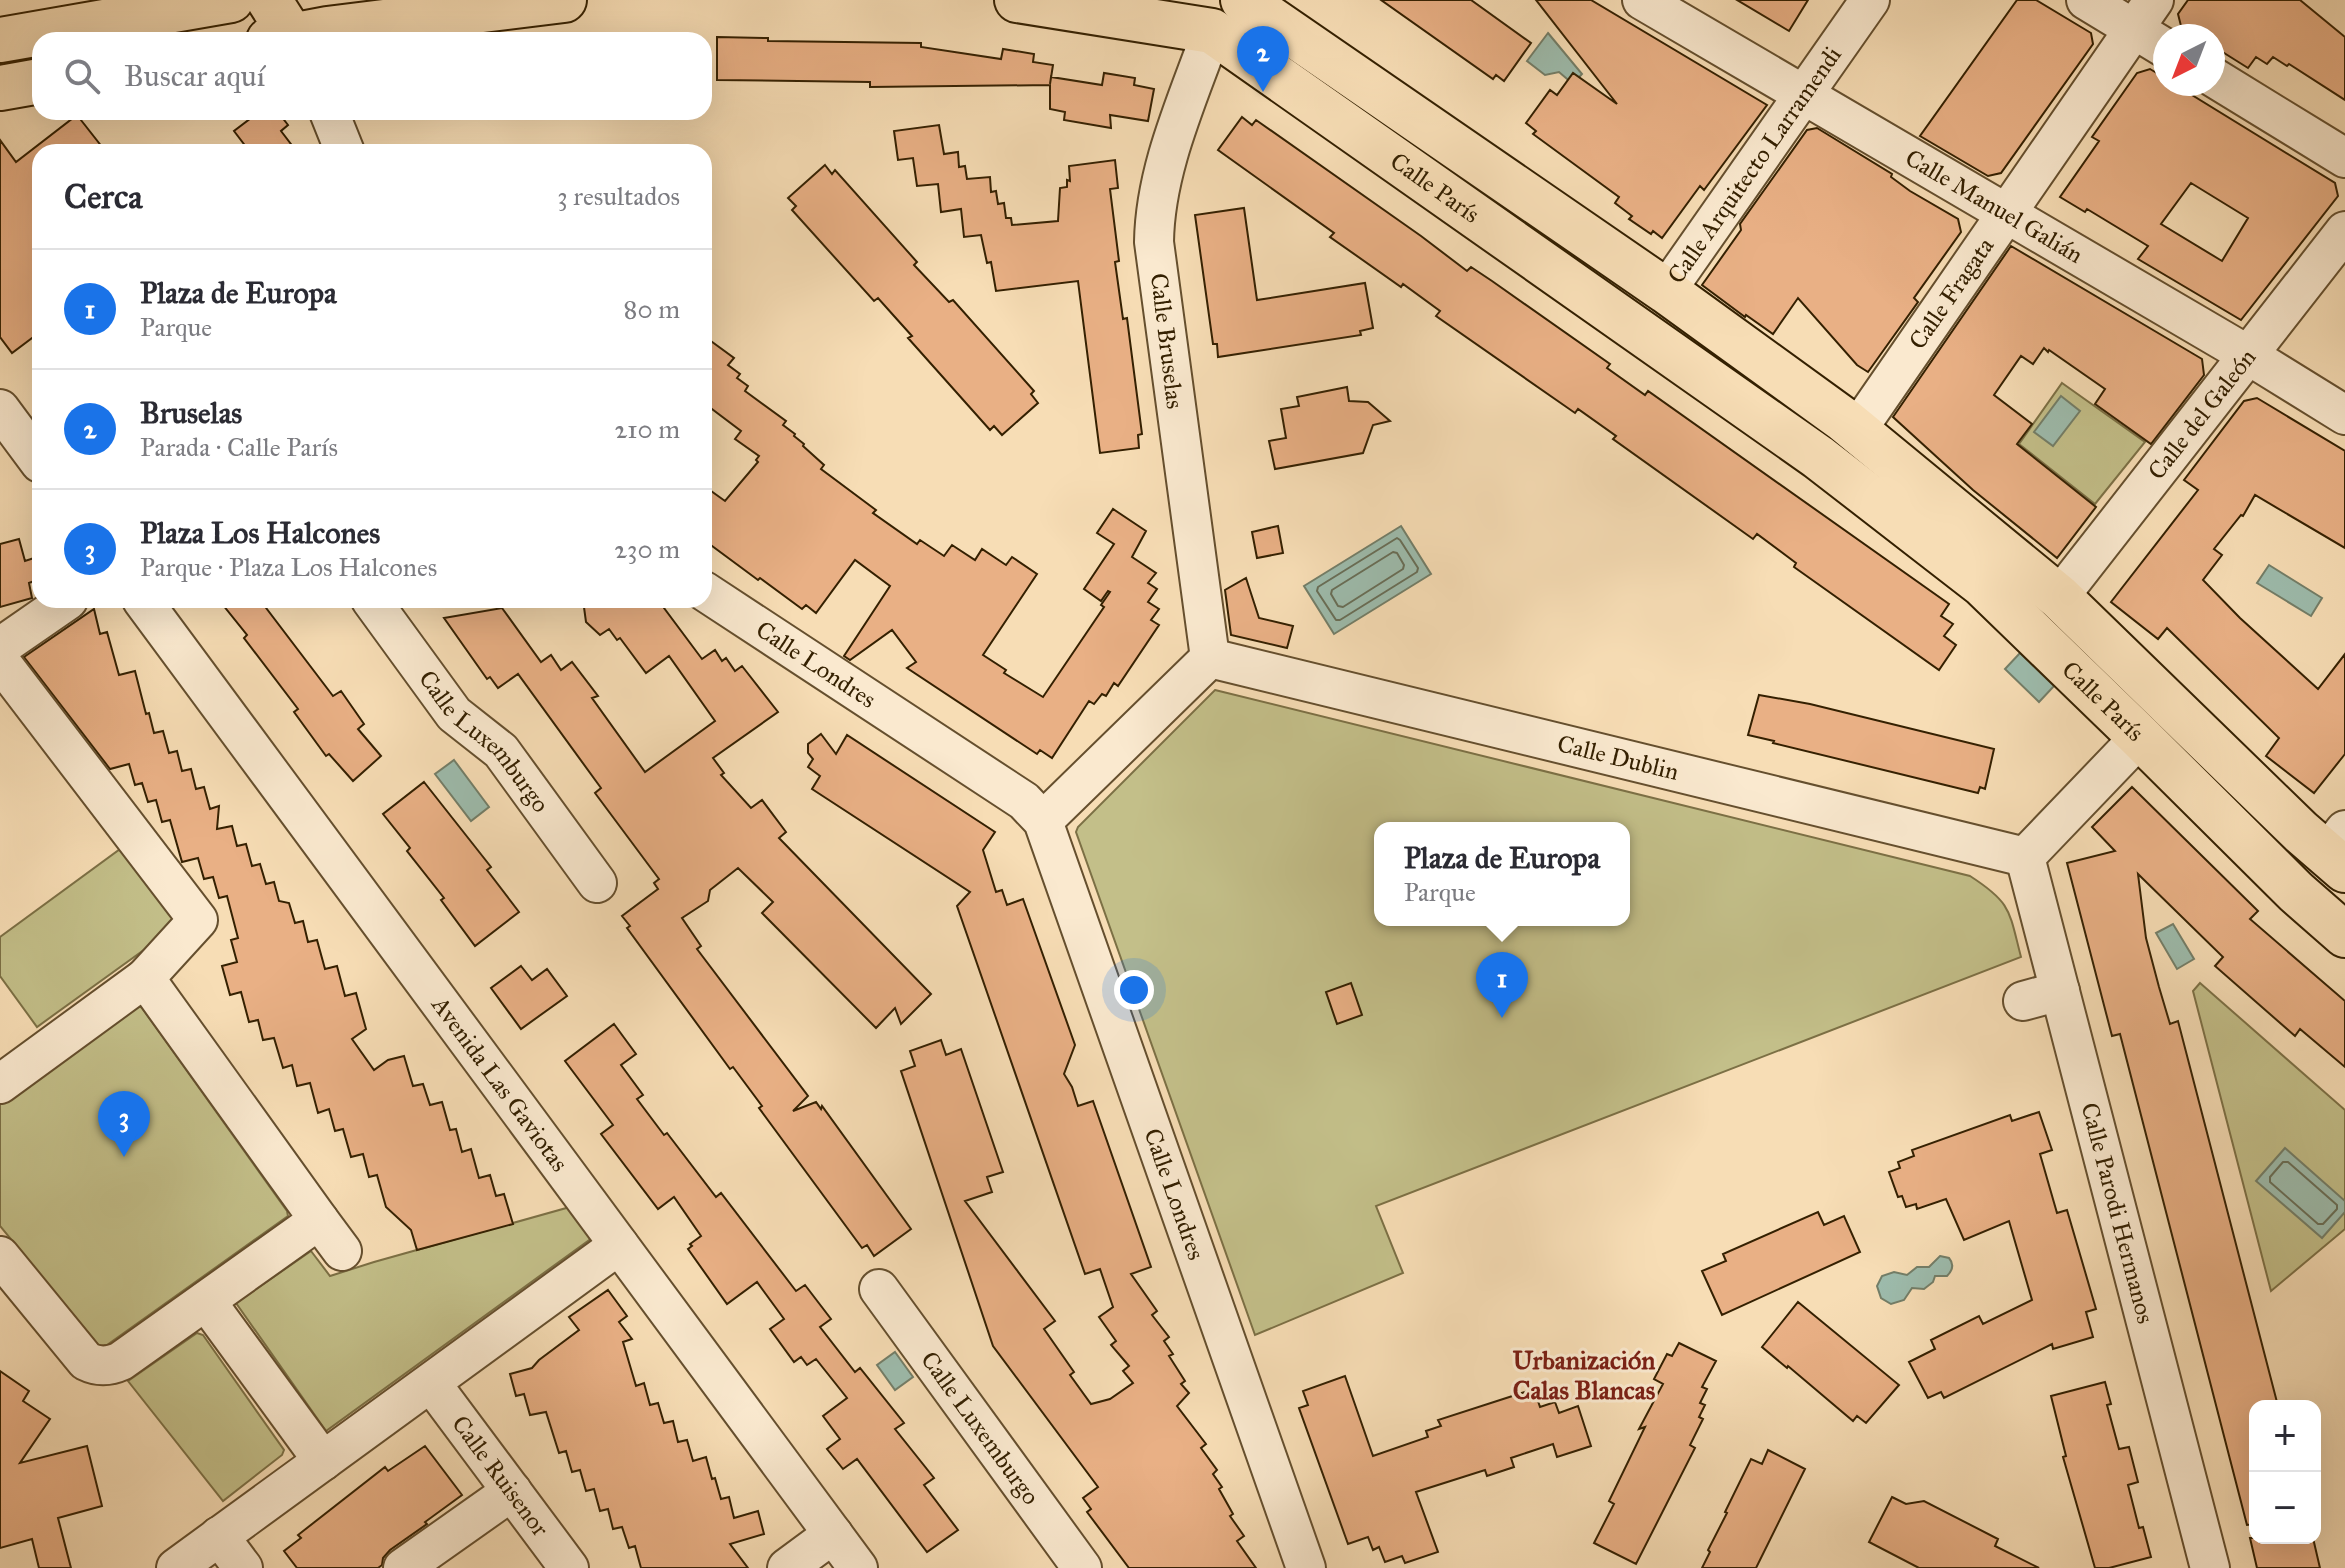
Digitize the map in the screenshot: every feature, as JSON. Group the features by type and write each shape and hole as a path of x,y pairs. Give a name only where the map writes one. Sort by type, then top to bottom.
{"main road":[{"path":"46,32 231,0"},
{"path":"290,27 564,0"},
{"name":"Calle París","path":"1017,0 1217,16 1833,468 1982,584 2345,935"},
{"name":"Calle París","path":"1243,0 1666,291 1858,431 2059,597 2334,852"},
{"path":"0,40 32,34"},
{"path":"0,88 32,82"},
{"path":"1833,468 1858,431"},
{"path":"2297,891 2334,852"}],"street":[{"name":"Calle Manuel Galián","path":"1642,0 2345,415"},
{"name":"Calle Arquitecto Larramendi","path":"1666,291 1870,0"},
{"path":"2086,0 2151,26"},
{"name":"Calle Bruselas","path":"1210,658 1154,242 1156,207 1163,172 1217,16"},
{"name":"Calle Fragata","path":"1858,431 2007,213 2151,26"},
{"path":"2225,84 2345,158"},
{"path":"332,120 342,144"},
{"name":"Calle del Galeón","path":"2059,597 2345,231"},
{"path":"0,409 32,452"},
{"name":"Calle Londres","path":"712,596 1024,801 1043,821 1306,1568"},
{"path":"0,647 56,608"},
{"name":"Avenida Las Gaviotas","path":"148,608 858,1568"},
{"name":"Calle Luxemburgo","path":"377,608 454,714 501,751 597,883"},
{"path":"1043,821 1210,658"},
{"name":"Calle Dublin","path":"1210,658 2025,857"},
{"path":"0,661 198,920 145,978 0,1084"},
{"path":"2025,857 2140,737"},
{"name":"Calle Parodi Hermanos","path":"2025,857 2210,1568"},
{"path":"145,978 342,1251"},
{"path":"2023,1001 2060,991"},
{"path":"0,1256 86,1361 94,1365 112,1365 319,1220"},
{"path":"176,1568 619,1245"},
{"name":"Calle Luxemburgo","path":"879,1289 1082,1568"},
{"path":"206,1301 323,1461"},
{"name":"Calle Ruisenor","path":"431,1383 569,1568"},
{"path":"403,1568 512,1491"},
{"path":"787,1568 833,1534"},
{"path":"219,1536 243,1568"}],"shaded area":[{"path":"2062,383 2145,442 2095,504 2019,444"},
{"path":"1215,690 1970,876 1994,894 2007,909 2021,957 1376,1206 1403,1273 1255,1335 1076,832"},
{"path":"127,844 184,921 37,1027 0,976 0,937"},
{"path":"2200,983 2345,1110 2345,1229 2271,1291 2193,991"},
{"path":"138,1005 288,1216 107,1345 99,1346 0,1226 0,1104"},
{"path":"570,1207 592,1238 326,1431 236,1303 311,1251 330,1276"},
{"path":"197,1333 203,1335 284,1450 282,1455 223,1501 128,1381"}],"water":[{"path":"1548,33 1582,74 1573,84 1559,72 1545,75 1527,61"},
{"path":"2061,396 2080,411 2053,446 2034,432"},
{"path":"1401,526 1431,574 1334,634 1304,586"},
{"path":"2269,565 2322,598 2311,616 2257,583"},
{"path":"2020,653 2054,686 2039,702 2005,669"},
{"path":"454,760 489,807 471,821 435,774"},
{"path":"2173,924 2194,959 2177,969 2156,933"},
{"path":"2285,1148 2345,1201 2345,1212 2322,1238 2256,1181"},
{"path":"1940,1256 1949,1258 1952,1263 1947,1276 1935,1276 1924,1289 1912,1288 1904,1300 1891,1304 1881,1298 1877,1286 1882,1276 1894,1272 1907,1275 1917,1267 1929,1267"},
{"path":"895,1352 913,1377 895,1390 877,1365"}],"building":[{"path":"1381,0 1471,0 1531,43 1504,81 1496,75 1493,79"},
{"path":"1536,0 1591,0 1767,105 1704,190 1700,186 1662,238 1629,219 1632,216 1615,203 1619,197 1533,134 1536,131 1526,123 1550,90 1557,95 1573,73 1617,104"},
{"path":"1737,0 1808,0 1789,31"},
{"path":"2017,0 2036,0 2091,33 2093,44 2001,173 1988,176 1920,136"},
{"path":"2188,0 2300,0 2345,37 2345,100 2273,57 2267,64 2256,57 2248,68 2225,54 2225,24 2180,24 2178,14"},
{"path":"717,37 768,38 768,41 921,43 921,47 1001,59 1003,49 1034,54 1033,62 1053,65 1051,77 1102,85 1104,73 1135,78 1134,85 1154,89 1148,121 1110,115 1111,128 1064,120 1065,112 1050,109 1050,85 870,87 870,82 717,80"},
{"path":"2150,69 2153,71 2153,96 2194,96 2335,183 2338,196 2241,320 2138,259 2148,246 2087,209 2085,212 2060,197 2099,141 2092,137 2137,73","holes":["2191,183 2248,218 2222,261 2161,224"]},
{"path":"1242,117 1252,125 1256,120 1467,271 1471,267 1492,281 1610,364 1607,368 1645,395 1648,391 1949,604 1941,616 1953,624 1944,636 1956,645 1939,670 1794,567 1796,563 1757,534 1753,539 1613,439 1616,436 1578,409 1575,413 1436,316 1440,311 1330,237 1334,233 1218,150"},
{"path":"71,120 81,120 100,144 39,144"},
{"path":"248,120 284,120 288,125 281,131 291,144 244,144 234,131"},
{"path":"939,125 944,154 958,152 959,167 965,166 967,179 990,177 991,192 996,191 998,204 1004,203 1006,218 1011,218 1012,225 1058,221 1060,188 1067,187 1067,180 1070,181 1069,166 1115,160 1118,188 1110,189 1119,261 1115,262 1123,319 1127,318 1142,434 1138,435 1139,448 1100,453 1078,281 996,291 991,262 987,263 981,235 964,237 961,209 941,212 938,184 917,186 913,158 898,160 894,131"},
{"path":"1817,128 1892,174 1891,177 1910,191 1958,219 1961,232 1914,298 1918,302 1868,372 1857,365 1798,298 1773,334 1702,285 1741,230 1740,224 1807,130"},
{"path":"0,140 16,162 32,150 32,338 12,353 0,337"},
{"path":"825,165 832,174 835,170 917,262 914,265 949,302 953,300 1034,391 1031,394 1038,403 1002,435 994,426 990,430 908,338 912,336 878,298 874,301 792,210 796,206 788,198"},
{"path":"1244,208 1257,300 1365,283 1373,328 1360,331 1361,335 1218,357 1217,344 1213,344 1195,215"},
{"path":"2011,246 2202,359 2204,375 2151,444 2095,404 2105,389 2049,350 2044,348 2033,364 2021,356 1994,395 2032,424 2017,444 2096,507 2057,558 1973,490 1893,417"},
{"path":"712,342 734,358 728,365 740,374 737,378 748,386 745,391 786,421 783,425 824,465 821,469 876,510 873,513 917,544 920,540 944,556 952,545 975,560 982,549 1006,565 1012,557 1037,574 983,655 1006,670 1004,673 1043,697 1104,607 1101,605 1110,592 1101,601 1084,589 1114,544 1097,533 1113,509 1146,531 1132,557 1156,573 1148,583 1157,589 1148,602 1159,609 1151,620 1159,625 1118,686 1114,683 1106,696 1102,694 1094,704 1089,701 1052,758 1040,750 1037,754 907,668 916,662 892,630 850,660 844,656 890,586 855,560 816,613 806,605 802,609 712,546 712,492 725,501 758,462 759,456 735,439 741,431 712,409"},
{"path":"1347,387 1349,401 1368,402 1390,421 1373,425 1363,453 1275,469 1269,441 1286,438 1281,409 1299,406 1297,397"},
{"path":"2257,398 2345,451 2345,548 2255,495 2243,516 2214,549 2222,555 2203,580 2318,689 2345,654 2345,754 2314,793 2266,756 2279,738 2167,628 2158,639 2111,602 2198,490 2184,480 2244,401"},
{"path":"1278,526 1283,553 1257,558 1252,532"},
{"path":"19,539 25,561 32,559 32,582 29,583 32,598 0,607 0,544"},
{"path":"1246,578 1259,618 1293,626 1287,648 1231,635 1225,590"},
{"path":"225,608 266,608 333,696 341,691 364,724 358,729 381,756 353,781 329,754 326,756 294,712 298,709 244,638 247,635"},
{"path":"502,608 541,662 551,655 561,670 572,662 598,696 592,698 645,772 715,721 669,656 646,673 620,638 617,640 609,629 600,635 586,622 584,608 664,608 702,659 715,650 722,661 726,658 735,671 742,666 778,712 713,758 724,773 721,775 751,808 762,800 786,832 779,838 931,994 901,1024 895,1008 876,1028 762,913 773,902 738,868 710,890 708,901 682,918 701,946 697,949 808,1096 793,1111 816,1102 821,1109 822,1106 911,1229 874,1256 867,1245 862,1248 759,1108 762,1106 733,1067 730,1069 627,928 630,926 622,916 658,889 654,883 659,879 595,793 601,788 518,674 498,688 490,677 487,679 444,618"},
{"path":"94,609 100,634 107,632 119,675 135,671 154,733 163,731 169,753 177,751 182,771 191,769 196,789 204,787 210,809 219,806 217,829 232,826 237,846 246,844 252,866 260,864 266,884 274,882 279,901 289,903 295,923 303,921 308,942 317,940 325,969 337,966 345,996 356,993 366,1029 352,1039 374,1070 388,1060 404,1056 413,1086 423,1084 430,1105 442,1102 450,1130 456,1129 462,1152 471,1149 479,1178 490,1175 496,1196 504,1194 513,1224 417,1250 411,1230 386,1207 377,1175 369,1177 363,1154 351,1157 343,1129 335,1131 329,1109 318,1113 310,1083 297,1086 292,1065 283,1068 274,1038 263,1040 258,1020 249,1022 241,992 230,995 222,966 237,962 231,940 238,938 227,896 219,898 213,877 204,879 198,858 182,862 170,820 162,822 156,800 148,802 142,783 135,785 129,764 110,769 24,657"},
{"path":"1759,695 1810,704 1994,749 1985,789 1980,787 1978,793 1748,735"},
{"path":"821,734 836,754 847,735 995,832 983,850 996,892 1002,890 1007,905 1023,899 1075,1045 1064,1074 1078,1106 1093,1101 1151,1267 1131,1274 1157,1311 1152,1315 1169,1337 1164,1341 1173,1354 1169,1356 1185,1381 1181,1384 1189,1393 1177,1406 1206,1444 1201,1448 1217,1470 1213,1474 1233,1514 1230,1516 1244,1536 1237,1541 1256,1568 1129,1568 1087,1512 1091,1509 1083,1498 1098,1487 993,1346 901,1071 915,1066 910,1051 941,1040 946,1055 961,1049 1003,1172 987,1177 992,1192 965,1201 1055,1321 1044,1329 1074,1372 1070,1375 1091,1404 1110,1399 1133,1383 1123,1371 1129,1366 1111,1345 1116,1341 1099,1317 1113,1307 1100,1269 1085,1274 957,906 970,892 812,789 820,776 808,767 813,759 808,753 808,744"},
{"path":"424,782 491,867 487,870 519,912 475,946 441,900 444,898 407,851 410,848 383,814"},
{"path":"2132,787 2258,911 2250,919 2345,1001 2345,1067 2300,1029 2295,1036 2215,966 2223,957 2138,874 2146,938 2170,1024 2178,1021 2276,1400 2249,1400 2249,1525 2120,1034 2112,1036 2067,863 2115,851 2092,827"},
{"path":"521,966 532,980 547,969 567,996 521,1029 491,988"},
{"path":"1351,983 1362,1015 1337,1024 1326,992"},
{"path":"614,1024 636,1054 621,1065 643,1095 637,1099 716,1197 721,1193 796,1291 805,1285 831,1319 820,1327 855,1372 860,1368 904,1423 895,1429 934,1478 924,1485 958,1530 927,1552 857,1459 843,1469 827,1449 840,1439 823,1416 847,1398 816,1359 807,1365 801,1357 794,1362 770,1329 784,1319 757,1282 727,1304 688,1249 701,1236 674,1197 658,1209 601,1134 613,1125 565,1061"},
{"path":"2039,1112 2052,1150 2040,1154 2057,1213 2067,1210 2096,1309 2086,1312 2093,1337 2053,1349 2052,1344 1944,1398 1941,1392 1928,1398 1909,1362 1935,1349 1931,1340 1979,1316 1983,1324 2032,1300 2009,1221 1964,1240 1946,1199 1917,1209 1916,1204 1906,1207 1902,1196 1898,1197 1889,1172 1900,1168 1898,1162 1914,1156 1912,1150 2010,1115 2012,1121"},
{"path":"1818,1212 1824,1225 1844,1216 1860,1252 1722,1315 1702,1271 1726,1261 1723,1254"},
{"path":"608,1290 627,1316 619,1322 632,1339 623,1342 636,1386 644,1383 650,1405 658,1403 664,1423 673,1421 678,1442 687,1440 693,1461 706,1457 721,1499 729,1497 734,1518 758,1511 764,1534 730,1544 748,1568 641,1568 635,1546 629,1548 622,1527 613,1529 608,1509 600,1511 594,1489 586,1491 580,1470 572,1472 566,1451 559,1453 546,1412 530,1415 524,1394 516,1396 510,1374 532,1368 579,1330 569,1317"},
{"path":"1798,1302 1899,1385 1866,1423 1857,1416 1853,1421 1762,1347"},
{"path":"1679,1343 1716,1361 1702,1387 1707,1389 1700,1403 1705,1405 1699,1417 1703,1419 1690,1445 1695,1448 1636,1564 1594,1543 1614,1504 1609,1501 1645,1427 1639,1429 1663,1384 1654,1379 1667,1354 1672,1356"},
{"path":"0,1371 29,1391 23,1401 50,1419 20,1463 87,1446 102,1506 58,1518 71,1568 39,1568 32,1539 0,1548"},
{"path":"1345,1376 1373,1456 1428,1437 1426,1431 1441,1426 1438,1420 1534,1389 1540,1407 1555,1402 1559,1413 1578,1406 1591,1446 1557,1457 1553,1444 1511,1458 1514,1467 1487,1476 1485,1470 1416,1492 1438,1552 1405,1563 1402,1556 1385,1562 1379,1547 1373,1550 1368,1537 1348,1544 1299,1408 1308,1405 1303,1391"},
{"path":"2105,1382 2111,1404 2107,1405 2119,1449 2129,1447 2138,1482 2128,1485 2139,1528 2143,1527 2151,1557 2109,1568 2095,1568 2063,1457 2066,1456 2051,1396"},
{"path":"425,1446 462,1495 390,1550 378,1568 297,1568 284,1551 301,1538 298,1535 385,1467 388,1471"},
{"path":"1768,1450 1805,1469 1756,1568 1702,1568 1751,1459 1762,1464"},
{"path":"1892,1497 1906,1504 1924,1501 1998,1539 1995,1546 2039,1568 1919,1568 1869,1542"},
{"path":"2251,1544 2314,1544 2320,1568 2257,1568"}],"place":[{"name":"Bruselas","path":"1263,92"},
{"name":"Plaza de Europa","path":"1502,1018"},
{"name":"Plaza Los Halcones","path":"124,1157"}],"district":[{"name":"Urbanización Calas Blancas","path":"1584,1375"}]}
